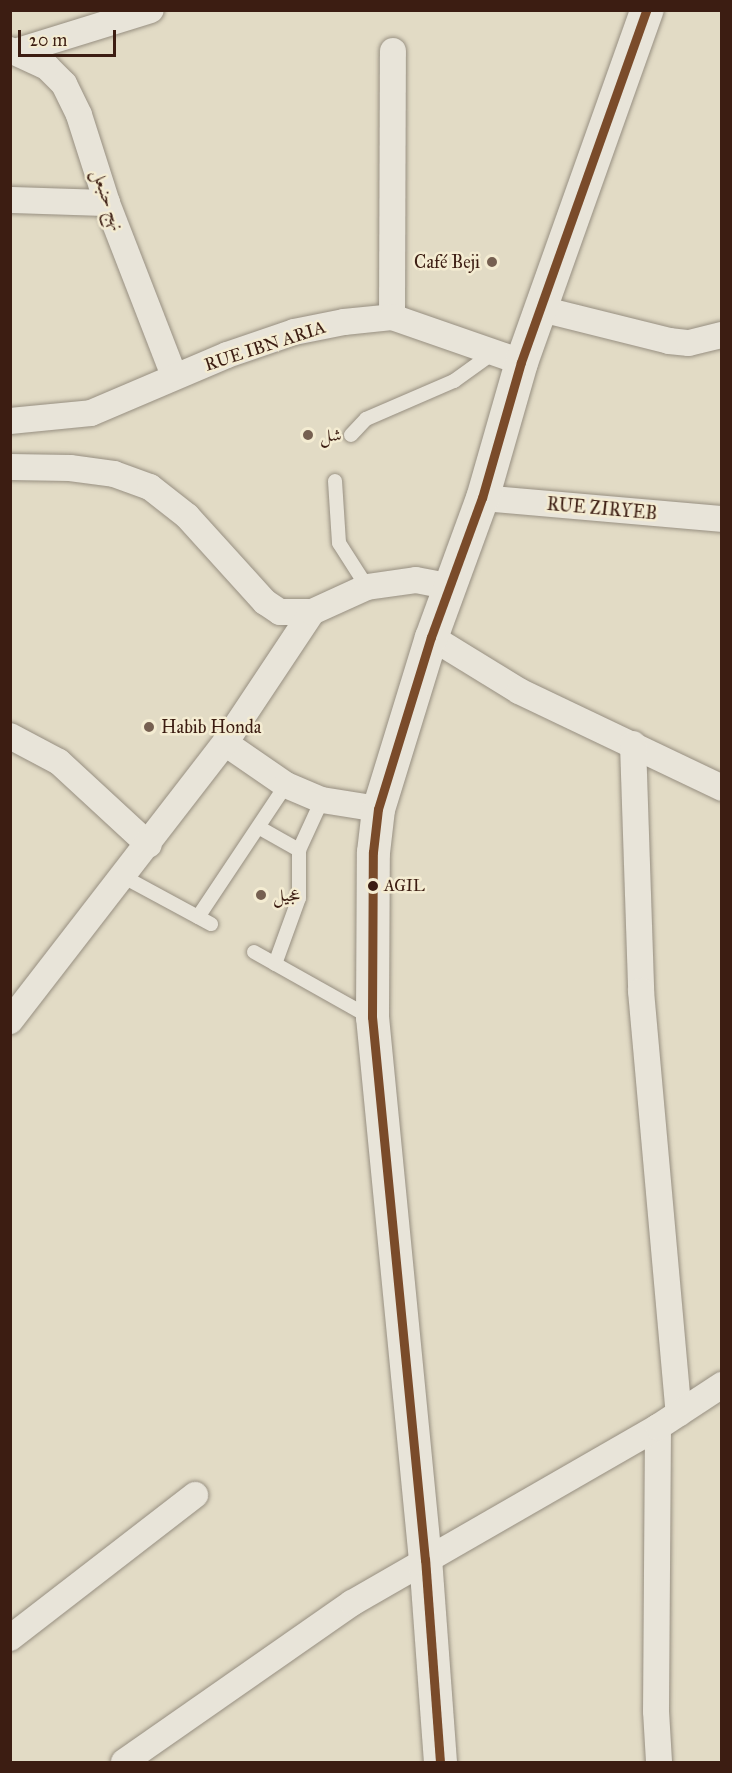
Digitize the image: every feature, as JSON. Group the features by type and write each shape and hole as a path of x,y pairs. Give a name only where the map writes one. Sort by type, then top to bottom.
{"main road":[{"path":"440,1762 425,1560 396,1292 372,1017 373,852 378,809 431,637 482,498 507,358 541,309 646,10"}],"street":[{"path":"13,51 151,10"},
{"name":"نهج حنبعل","path":"13,51 47,67 64,84 79,115 107,203 174,376"},
{"path":"392,317 393,51"},
{"path":"10,201 107,203"},
{"path":"541,309 669,341 689,343 722,334"},
{"name":"RUE IBN ARIA","path":"10,421 91,413 174,376 294,333 392,317 507,358"},
{"path":"10,467 70,468 114,474 150,487 187,516 265,602 280,612 312,612 367,587 416,580 451,587"},
{"name":"RUE ZIRYEB","path":"482,498 722,519"},
{"path":"11,1020 124,877 225,743 312,612"},
{"path":"431,637 519,691 722,788"},
{"path":"10,736 59,762 149,844"},
{"path":"225,743 286,785 322,800 378,809"},
{"path":"633,744 641,991 668,1420 656,1711 659,1762"},
{"path":"124,1762 269,1659 425,1560 668,1420 722,1385"},
{"path":"10,1638 195,1495"}],"lane":[{"path":"351,435 366,419 507,358"},
{"path":"335,481 339,543 367,587"},
{"path":"198,917 227,870 260,828 286,785"},
{"path":"275,964 299,898 299,850 322,800"},
{"path":"260,828 299,850"},
{"path":"124,877 211,924"},
{"path":"254,952 372,1017"}],"transit line":[{"path":"440,1762 425,1560 372,1017 373,852 378,809 431,637 482,498 521,362 646,10"}],"place":[{"name":"Café Beji","path":"492,262"},
{"name":"شل","path":"308,435"},
{"name":"Habib Honda","path":"149,727"},
{"name":"AGIL","path":"373,886"},
{"name":"عجيل","path":"261,895"}]}
